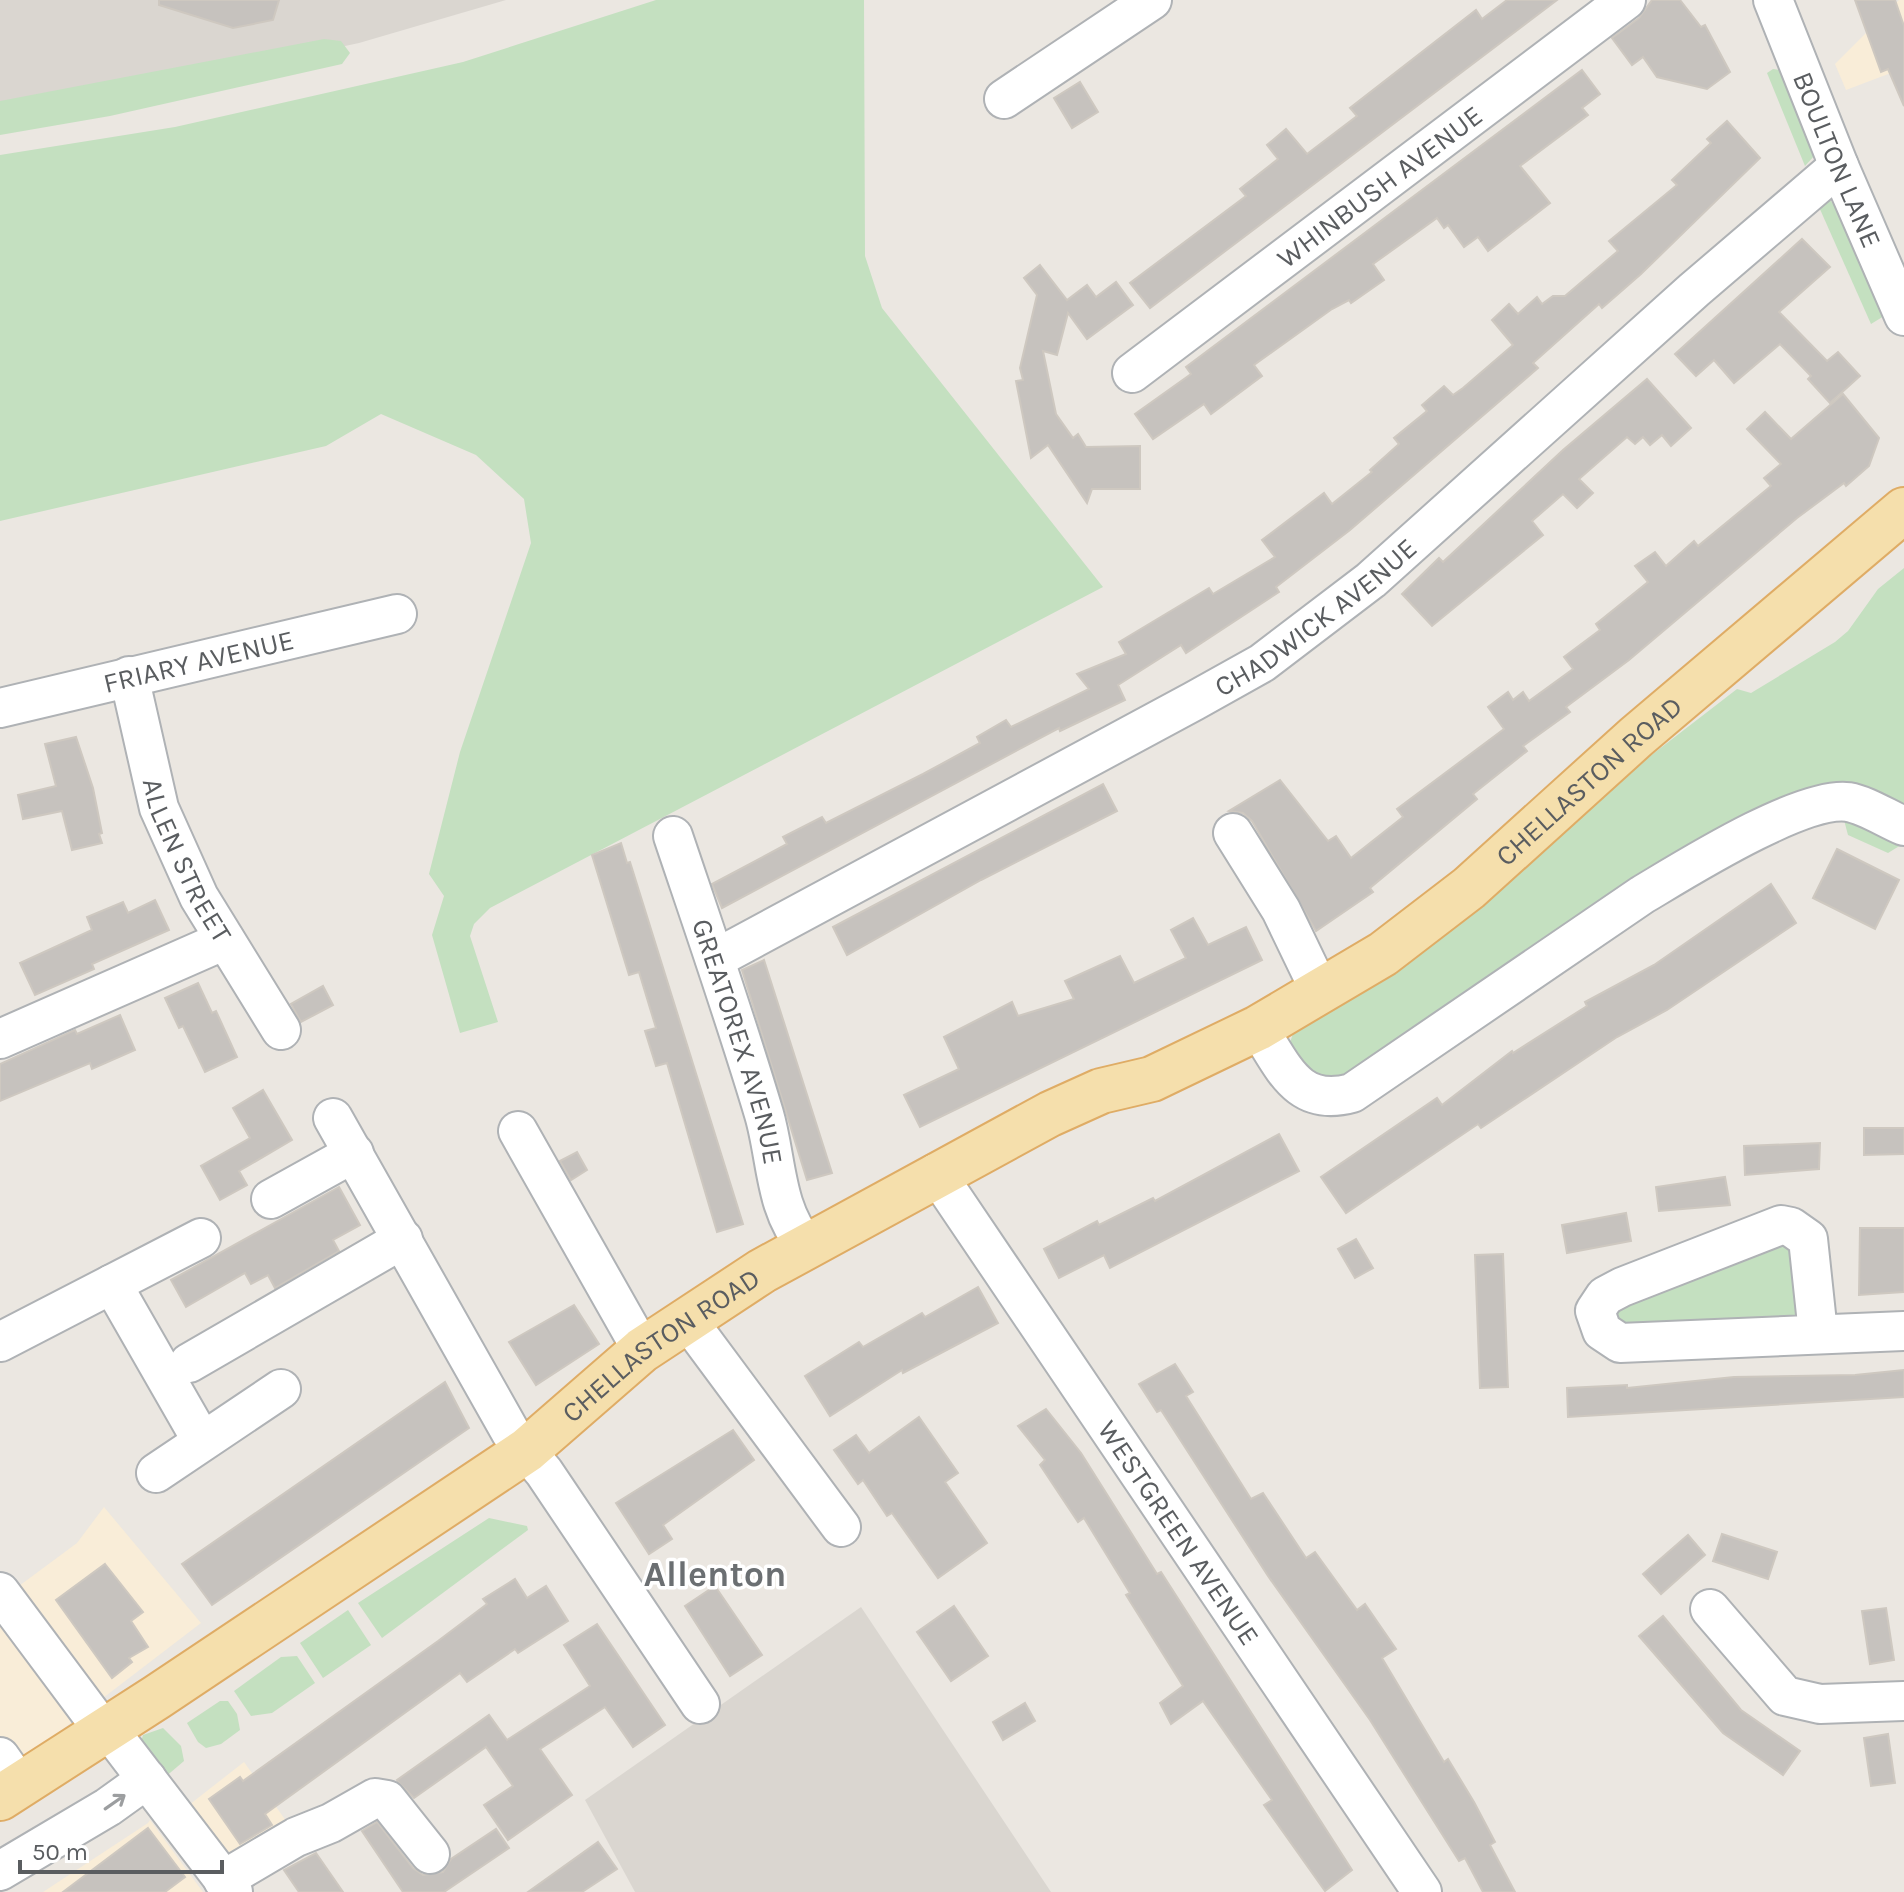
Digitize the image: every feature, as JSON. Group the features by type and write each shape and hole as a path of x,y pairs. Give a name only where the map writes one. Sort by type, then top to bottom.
{"main road":[{"name":"CHELLASTON ROAD","path":"6,1780 103,1730 527,1450 642,1350 686,1318 806,1245 1050,1114 1101,1091 1152,1079 1258,1028 1383,954 1469,888 1636,737 1904,510"}],"street":[{"path":"1004,99 1152,0"},
{"name":"WHINBUSH AVENUE","path":"1132,373 1626,0"},
{"name":"BOULTON LANE","path":"1773,0 1839,166 1904,316"},
{"name":"CHADWICK AVENUE","path":"715,959 1194,701 1294,640 1371,580 1694,290 1839,166"},
{"name":"FRIARY AVENUE","path":"0,708 397,614"},
{"name":"ALLEN STREET","path":"129,676 159,808 199,897 281,1030"},
{"path":"1258,1028 1301,1088 1316,1096 1334,1098 1352,1093 1642,895 1687,868 1783,819 1815,806 1849,802 1904,826"},
{"path":"1233,833 1281,910 1320,991"},
{"name":"GREATOREX AVENUE","path":"673,836 765,1117 780,1193 792,1229 806,1245"},
{"path":"0,1039 225,940"},
{"path":"333,1118 511,1433 527,1450 700,1704"},
{"path":"518,1131 642,1350"},
{"path":"271,1199 354,1153"},
{"name":"WESTGREEN AVENUE","path":"936,1173 1408,1887"},
{"path":"1818,1333 1808,1239 1800,1231 1781,1225 1622,1287 1605,1296 1595,1311 1602,1331 1620,1343 1904,1331"},
{"path":"0,1342 201,1238"},
{"path":"189,1363 403,1239"},
{"path":"112,1284 202,1441"},
{"path":"686,1318 841,1527"},
{"path":"156,1473 281,1389"},
{"path":"0,1592 103,1730 119,1743 228,1886 296,1837 331,1823 375,1798 387,1800 430,1854"},
{"path":"1710,1609 1785,1696 1820,1704 1904,1701"},
{"path":"0,1871 108,1807 147,1779"}],"shaded area":[{"path":"0,0 506,0 359,43 0,120"},
{"path":"1899,0 1904,0 1904,68 1846,90 1835,64"},
{"path":"104,1507 201,1623 18,1767 0,1739 0,1600 77,1543"},
{"path":"861,1607 1051,1892 635,1892 585,1800"},
{"path":"244,1762 294,1832 241,1875 189,1805"},
{"path":"150,1820 203,1892 43,1892 148,1823"}],"green space":[{"path":"656,0 864,0 865,256 882,308 1103,587 490,908 474,924 470,936 498,1022 460,1033 432,935 444,896 429,874 460,752 531,543 524,499 476,455 381,414 326,446 0,521 0,155 175,127 463,62"},
{"path":"324,39 341,41 350,53 342,64 110,116 0,135 0,101"},
{"path":"1773,69 1780,70 1815,155 1805,166 1767,73"},
{"path":"1822,198 1830,200 1839,211 1884,316 1871,324 1819,207"},
{"path":"1904,568 1904,816 1845,792 1362,1077 1311,1081 1289,1045 1294,1031 1737,689 1751,693 1835,642 1848,631 1878,589"},
{"path":"1844,820 1860,824 1901,845 1888,853 1848,835"},
{"path":"1791,1240 1800,1322 1621,1331 1610,1304"},
{"path":"489,1518 527,1526 528,1530 382,1638 358,1603"},
{"path":"348,1610 371,1645 323,1678 300,1643"},
{"path":"297,1656 315,1683 272,1713 251,1716 234,1691 281,1657"},
{"path":"220,1701 228,1701 237,1714 240,1730 221,1744 206,1748 198,1742 187,1723"},
{"path":"163,1728 181,1746 184,1761 164,1778 139,1749 143,1735"}],"building":[{"path":"159,0 279,0 273,20 233,28 159,5"},
{"path":"1507,0 1557,0 1150,308 1130,283 1246,196 1240,189 1278,159 1267,145 1286,129 1307,154 1357,116 1350,108 1476,10 1482,19"},
{"path":"1652,0 1680,0 1701,27 1705,25 1730,72 1707,89 1657,77 1643,57 1632,65 1612,38 1639,18"},
{"path":"1855,0 1895,0 1904,26 1904,106 1888,69 1881,72"},
{"path":"1582,70 1600,94 1582,108 1588,115 1520,166 1550,203 1488,251 1478,237 1464,247 1448,225 1444,228 1437,218 1373,264 1384,280 1351,303 1349,300 1332,309 1254,365 1262,376 1211,414 1204,404 1153,439 1135,414 1191,374 1186,367"},
{"path":"1080,82 1098,112 1072,128 1054,98"},
{"path":"1727,121 1760,158 1641,274 1602,308 1599,304 1533,363 1538,368 1350,530 1276,587 1279,592 1186,653 1181,645 1118,685 1125,700 1060,731 1059,728 722,908 712,884 787,844 783,837 822,817 826,823 923,774 980,743 977,737 1006,720 1011,727 1089,689 1077,674 1126,654 1119,642 1209,588 1213,594 1275,557 1262,540 1324,493 1332,504 1372,472 1370,470 1399,444 1394,438 1427,411 1422,405 1444,386 1453,395 1513,345 1492,320 1509,304 1518,314 1537,297 1542,304 1553,296 1565,296 1618,251 1609,241 1677,185 1672,180 1711,143 1707,139"},
{"path":"1802,239 1830,267 1779,312 1827,361 1838,352 1860,376 1830,403 1808,379 1811,376 1780,344 1734,383 1714,360 1696,376 1675,354"},
{"path":"1040,265 1067,300 1087,285 1096,297 1116,282 1133,305 1087,339 1068,313 1057,355 1043,351 1056,414 1073,438 1078,434 1086,447 1140,446 1140,489 1092,489 1087,503 1048,445 1031,458 1016,381 1023,380 1020,368 1037,295 1024,278"},
{"path":"1647,379 1691,428 1671,446 1662,435 1650,445 1643,437 1635,444 1627,437 1579,479 1593,493 1577,508 1563,494 1532,521 1543,535 1432,626 1402,594 1439,558 1443,562 1563,450"},
{"path":"1843,394 1879,438 1869,466 1846,486 1844,483 1797,518 1629,660 1566,707 1570,712 1523,746 1527,751 1473,794 1477,799 1370,888 1373,892 1316,931 1252,821 1243,813 1229,811 1280,780 1328,841 1336,836 1351,858 1403,817 1397,809 1504,729 1488,707 1508,692 1513,700 1523,692 1529,701 1573,669 1564,657 1600,630 1596,624 1648,582 1635,566 1655,552 1666,566 1694,541 1698,546 1771,486 1764,478 1781,464 1747,429 1765,412 1791,439"},
{"path":"76,737 93,788 102,843 72,850 62,811 23,819 18,795 56,786 45,744"},
{"path":"1103,784 1117,811 981,880 847,955 833,927"},
{"path":"621,843 627,863 630,862 743,1224 717,1232 667,1063 656,1066 645,1031 656,1028 639,972 629,975 592,855"},
{"path":"1837,849 1899,880 1875,929 1813,898"},
{"path":"1771,884 1796,923 1667,1010 1617,1037 1481,1128 1478,1124 1346,1213 1321,1177 1437,1098 1442,1105 1512,1051 1587,1006 1585,1002 1654,965"},
{"path":"155,900 169,930 92,964 94,969 35,995 20,963 92,930 87,917 123,902 128,913"},
{"path":"1193,918 1208,945 1246,927 1262,960 920,1127 904,1095 959,1069 944,1037 1012,1002 1018,1016 1074,999 1065,981 1120,956 1134,983 1186,958 1171,930"},
{"path":"764,960 832,1173 807,1180 742,970"},
{"path":"198,983 212,1013 216,1011 237,1057 205,1072 183,1026 179,1028 165,998"},
{"path":"323,986 333,1005 301,1022 291,1004"},
{"path":"120,1015 135,1050 92,1069 90,1063 0,1101 0,1064 75,1030 77,1034"},
{"path":"263,1090 292,1140 239,1171 247,1185 220,1200 201,1166 250,1138 233,1108"},
{"path":"1864,1128 1904,1128 1904,1154 1864,1155"},
{"path":"1279,1134 1299,1171 1110,1268 1104,1255 1059,1278 1044,1249 1097,1221 1099,1225 1153,1198 1155,1201"},
{"path":"1820,1143 1819,1169 1745,1175 1744,1146"},
{"path":"577,1152 587,1170 571,1180 560,1161"},
{"path":"1725,1177 1730,1205 1659,1211 1656,1187"},
{"path":"339,1187 360,1225 333,1240 339,1251 275,1288 268,1275 251,1284 245,1273 186,1307 171,1280"},
{"path":"1626,1213 1631,1241 1567,1253 1562,1225"},
{"path":"1860,1228 1904,1228 1904,1292 1859,1295"},
{"path":"1356,1239 1373,1268 1355,1278 1338,1249"},
{"path":"1503,1254 1508,1387 1480,1388 1475,1255"},
{"path":"978,1287 998,1323 903,1373 902,1370 830,1416 805,1376 859,1342 863,1347 922,1313 925,1317"},
{"path":"574,1305 599,1344 536,1385 509,1342"},
{"path":"1175,1364 1193,1392 1186,1396 1251,1499 1263,1493 1306,1558 1315,1552 1357,1610 1365,1604 1396,1649 1382,1658 1444,1762 1448,1759 1474,1802 1495,1842 1490,1845 1515,1892 1483,1892 1465,1858 1459,1861 1370,1720 1268,1576 1161,1410 1157,1412 1139,1384"},
{"path":"1904,1370 1904,1397 1568,1417 1567,1388 1627,1385 1627,1388 1734,1377 1855,1375"},
{"path":"445,1382 469,1428 212,1605 182,1564"},
{"path":"1046,1409 1081,1453 1157,1574 1161,1572 1352,1870 1325,1891 1264,1805 1272,1800 1203,1701 1171,1724 1160,1703 1183,1686 1126,1595 1130,1593 1084,1518 1078,1522 1040,1465 1045,1460 1018,1426"},
{"path":"919,1417 958,1473 945,1482 987,1543 938,1578 892,1513 887,1516 863,1480 858,1484 834,1450 856,1435 869,1453"},
{"path":"733,1430 754,1460 663,1525 672,1539 649,1554 616,1503"},
{"path":"1722,1534 1777,1552 1768,1579 1713,1561"},
{"path":"1688,1535 1705,1555 1661,1594 1643,1574"},
{"path":"105,1564 143,1612 131,1621 148,1647 129,1658 132,1662 112,1678 56,1600"},
{"path":"515,1579 527,1598 546,1586 568,1621 518,1653 515,1649 467,1682 460,1673 265,1814 272,1825 240,1844 209,1799 240,1777 243,1781 438,1641 487,1604 483,1599"},
{"path":"715,1586 762,1655 730,1676 685,1606"},
{"path":"954,1606 988,1656 951,1681 917,1632"},
{"path":"1886,1608 1894,1660 1870,1664 1862,1611"},
{"path":"1663,1616 1741,1710 1800,1751 1783,1775 1723,1733 1639,1636"},
{"path":"597,1624 665,1725 633,1747 605,1707 540,1749 572,1795 508,1840 484,1805 513,1786 486,1747 414,1798 399,1783 397,1780 489,1715 507,1740 590,1686 564,1645"},
{"path":"1025,1703 1035,1721 1003,1740 993,1722"},
{"path":"1888,1734 1895,1783 1871,1786 1864,1738"},
{"path":"377,1822 413,1868 423,1875 443,1872 451,1859 496,1829 509,1848 444,1892 403,1892 362,1831"},
{"path":"148,1828 185,1877 165,1892 63,1892"},
{"path":"598,1842 617,1869 582,1892 528,1892"},
{"path":"316,1853 343,1892 299,1892 284,1870"}],"district":[{"name":"Allenton","path":"715,1574"}]}
